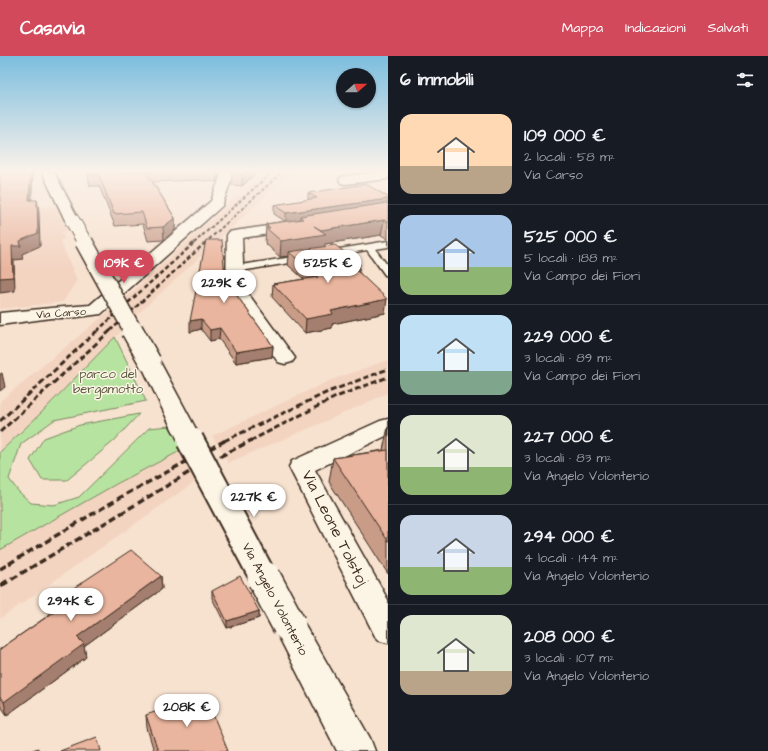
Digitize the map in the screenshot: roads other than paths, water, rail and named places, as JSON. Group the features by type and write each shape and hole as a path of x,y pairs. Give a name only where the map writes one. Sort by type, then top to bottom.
{"street":[{"name":"Via Angelo Volonterio","path":"64,204 150,362 185,431 357,751"},
{"name":"Via Carso","path":"0,319 95,310 215,204"},
{"path":"285,358 235,288 234,235 311,224"},
{"name":"Via Leone Tolstoj","path":"388,426 301,467 388,630"}],"lane":[{"path":"234,269 388,244"},
{"path":"369,247 388,273"}],"railway":[{"path":"194,243 236,204"},
{"path":"205,243 247,204"},
{"path":"97,331 195,242"},
{"path":"110,331 206,242"},
{"path":"0,421 98,330"},
{"path":"0,432 111,330"},
{"path":"225,440 328,392 388,369"},
{"path":"250,441 336,397 388,377"},
{"path":"0,569 121,497 225,440"},
{"path":"12,579 188,473 252,440"},
{"path":"0,586 13,578"}],"park label":[{"name":"parco del bergamotto","path":"108,382"}]}
